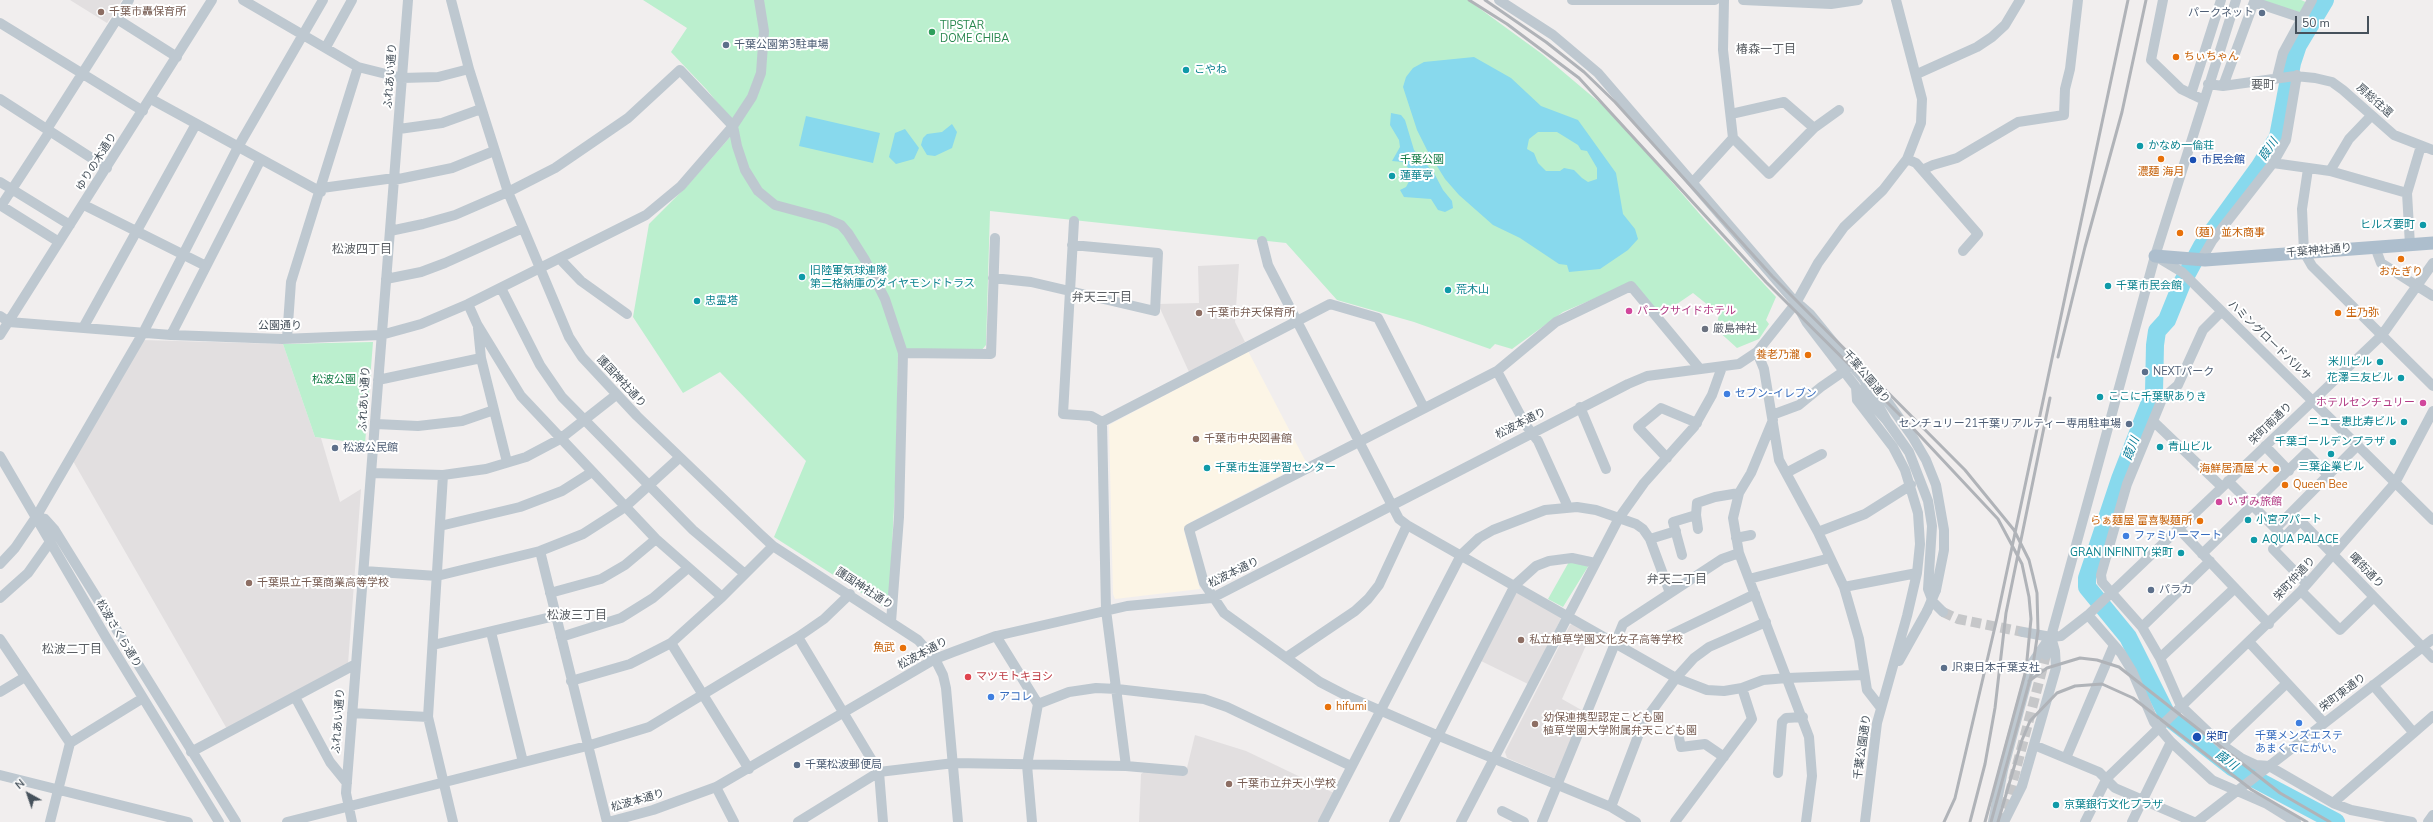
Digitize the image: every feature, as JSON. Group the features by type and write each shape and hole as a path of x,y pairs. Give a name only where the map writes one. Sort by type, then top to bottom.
{"main road":[{"name":"千葉神社通り","path":"2155,256 2198,260 2433,243"}],"street":[{"path":"59,242 1,206 129,0"},
{"name":"ゆりの木通り","path":"0,335 143,112 212,0"},
{"path":"243,0 304,34 358,67 402,78 438,77 469,69"},
{"path":"0,564 14,548 36,517 143,333 238,147 323,0"},
{"path":"326,47 352,0"},
{"name":"ふれあい通り","path":"352,822 347,783 408,0"},
{"name":"護国神社通り","path":"450,0 481,109 508,192 539,270 569,337 582,357 616,395 679,458 773,546 850,594 924,645 935,659 943,675 946,688 954,763 958,822"},
{"name":"公園通り","path":"9,322 171,335 287,338 381,335 420,324 468,304 539,270 646,215 681,186 734,126 752,97 761,73 764,31 759,0"},
{"name":"千葉公園通り","path":"1499,0 1553,35 1598,73 1796,303 1807,323 1848,369 1864,380 1887,421"},
{"path":"1572,0 1715,0"},
{"path":"1724,0 1723,50 1733,138 1769,174 1814,128 1839,110"},
{"path":"1743,0 1831,4 1858,0"},
{"name":"松波本通り","path":"607,822 653,810 716,787 935,659 996,636 1106,610 1130,605 1212,598 1531,432 1580,407 1647,376 1739,364 1757,352 1796,303 1818,263 1844,227 1883,190 1907,159 1921,123 1922,99 1917,74 1896,0"},
{"path":"1917,74 1976,47 1992,37 2005,25 2020,0"},
{"path":"1922,170 1957,158 2018,122 2064,115 2065,89 2070,69 2078,0"},
{"path":"2163,0 2151,60 2181,89 2204,100"},
{"path":"2191,94 2222,0"},
{"path":"2046,655 2155,256 2208,84 2236,0"},
{"path":"2208,84 2223,86 2280,77 2283,53 2312,0"},
{"path":"2223,86 2254,2 2302,18"},
{"path":"117,19 177,57"},
{"path":"0,23 143,112"},
{"path":"287,338 291,282 321,190 358,67"},
{"path":"390,230 423,224 455,215 508,192 554,168 628,118 680,70 734,126 737,146 745,170 764,197 775,205 827,219 840,226 848,233 865,260 885,299 903,353 899,517 891,622"},
{"path":"2198,260 2273,163 2286,140 2296,76"},
{"name":"房総往還","path":"2280,77 2296,76 2332,82 2394,135 2433,150"},
{"path":"0,99 107,168"},
{"path":"150,99 321,190 394,179 452,168 494,151"},
{"path":"1731,114 1784,102 1814,128"},
{"path":"399,130 442,123 481,109"},
{"path":"2330,171 2349,139 2371,116"},
{"path":"83,328 196,124"},
{"path":"1693,182 1733,138"},
{"path":"2410,245 2407,193 2421,146"},
{"path":"171,335 261,159"},
{"path":"1907,159 1916,163 1978,234 1963,251"},
{"path":"2273,163 2330,171 2407,193"},
{"path":"2308,169 2302,209 2304,252 2312,266 2433,386"},
{"path":"0,182 70,225"},
{"path":"84,205 206,266"},
{"path":"1074,221 1063,414 1091,416 1102,422"},
{"path":"386,279 421,272 445,264 523,228"},
{"path":"903,353 991,354 995,238"},
{"path":"1262,241 1268,265 1297,322 1399,519 1407,525 1568,615 1676,678 1708,690 1742,688 1763,680 1864,675"},
{"path":"993,278 1031,282 1155,311 1158,253 1072,245"},
{"path":"2375,247 2381,263 2433,296"},
{"name":"ハミングロードパルサ","path":"2155,256 2182,272 2433,520"},
{"path":"560,259 581,282 627,314"},
{"name":"栄町南通り","path":"2088,615 2382,335 2433,263"},
{"path":"1631,821 1611,807 1439,736 1320,682 1224,613 1212,598 1204,584 1189,529 1497,371 1556,322 1631,286 1700,369"},
{"path":"501,288 540,365 562,397 693,530 745,574"},
{"path":"468,304 477,324 522,396 560,439 656,539 722,597"},
{"path":"1102,422 1330,304 1378,318 1424,408"},
{"path":"2221,312 2203,330 2178,385 2162,399 2128,484 2100,575 2102,582 2109,595 2142,627 2160,658 2178,709 2222,745 2241,758 2256,765 2268,766 2333,803 2351,810 2412,822"},
{"path":"0,316 9,322"},
{"path":"477,324 481,358 507,462"},
{"path":"1757,352 1764,369 1779,460 1818,532 1844,587 1859,639 1867,690 1881,708"},
{"path":"378,380 481,358"},
{"path":"1461,822 1619,518 1644,483 1667,458 1696,422 1712,394 1722,367"},
{"path":"1806,822 1812,758 1809,737 1803,717 1739,553 1734,518 1738,493 1751,473 1773,417 1799,405 1848,369"},
{"name":"千葉公園通り","path":"1848,369 1856,387 1887,421"},
{"path":"1497,371 1531,432 1538,441 1568,507"},
{"path":"1864,380 1875,384 1912,436 1926,460 1936,485 1944,530 1944,550 1936,590 1927,611 1891,677"},
{"path":"1856,387 1857,400 1893,447 1911,485 1918,521 1920,544 1917,573 1891,677"},
{"path":"372,474 443,475 486,469 526,457 560,439 616,395"},
{"path":"1580,407 1606,469"},
{"path":"1667,458 1638,427 1661,408 1696,422"},
{"path":"376,424 418,426 462,421 494,410"},
{"name":"栄町仲通り","path":"2107,778 2269,624 2304,587 2395,482 2433,411"},
{"path":"1887,421 1909,452 1928,501 1932,526 1928,589 1934,602 1943,612"},
{"path":"2153,421 2225,484 2254,506 2284,536"},
{"path":"1102,422 1106,610 1126,766"},
{"path":"2276,528 2358,445"},
{"path":"2265,446 2289,471"},
{"path":"2202,554 2254,506 2306,453 2329,476"},
{"path":"1786,473 1822,454"},
{"name":"松波さくら通り","path":"0,456 143,698 219,822"},
{"path":"364,571 437,576 540,551 583,534 625,507 679,458"},
{"path":"440,526 520,507 562,491 592,472"},
{"path":"443,475 428,717 453,822"},
{"path":"1818,532 1865,514 1911,485"},
{"path":"1698,528 1696,515 1697,503 1715,496 1738,493"},
{"path":"1323,822 1379,710 1461,555 1493,530 1538,512 1568,507 1596,510 1636,524 1643,529 1650,539 1670,593"},
{"name":"曙街通り","path":"2292,512 2433,658"},
{"path":"1682,555 1673,522 1696,515"},
{"path":"36,517 45,519 54,529 191,752 236,822"},
{"path":"2300,521 2273,549 2340,630 2374,597"},
{"path":"1287,657 1355,611 1368,599 1379,585 1407,525"},
{"path":"2178,528 2269,624"},
{"path":"1650,539 1676,531"},
{"path":"1736,538 1751,535"},
{"path":"550,593 601,579 625,565 656,539"},
{"path":"0,598 28,573 50,542"},
{"path":"571,681 630,664 671,643 722,597 773,546"},
{"path":"540,551 607,822"},
{"path":"1542,822 1623,624 1722,558 1739,553"},
{"path":"1394,822 1515,586 1536,566 1549,561 1572,558 1595,563"},
{"path":"1749,579 1830,558"},
{"path":"2142,627 2210,562"},
{"path":"561,637 621,618 653,598 688,568"},
{"path":"1844,587 1917,573"},
{"path":"2160,658 2235,588"},
{"path":"287,822 349,805 587,746 649,727 798,637 824,619 850,594"},
{"path":"1666,637 1755,594"},
{"path":"2023,632 2051,637 2065,635 2088,615 2114,645 2132,671 2154,722 2163,726 2171,742 2212,780 2267,804 2296,822"},
{"path":"433,645 555,616"},
{"path":"1611,807 1643,723 1676,678 1694,658 1709,647 1766,622"},
{"path":"491,632 523,762"},
{"path":"996,636 1038,704 1027,765 1032,822"},
{"path":"798,637 879,772 883,822"},
{"path":"2004,822 2022,786 2056,668 2055,651 2051,637"},
{"path":"1993,822 2003,770 2032,663 2051,637"},
{"path":"0,639 70,743"},
{"name":"栄町東通り","path":"2196,822 2433,639"},
{"path":"2249,642 2324,723"},
{"path":"671,643 749,769"},
{"path":"2066,758 2114,645"},
{"path":"191,752 356,664"},
{"path":"0,692 25,676"},
{"name":"千葉公園通り","path":"1864,822 1877,723 1891,677"},
{"path":"2222,745 2287,683"},
{"path":"2373,685 2413,732"},
{"path":"1038,704 1069,692 1096,688 1204,699 1227,707 1351,766"},
{"path":"1675,822 1752,719 1742,688"},
{"path":"295,697 330,762 347,783"},
{"path":"50,822 70,743 143,698"},
{"path":"352,713 428,717"},
{"path":"2333,803 2433,716"},
{"path":"1778,773 1782,722 1786,718 1803,717"},
{"path":"1679,738 1680,747 1705,744 1724,757"},
{"path":"2132,822 2171,742"},
{"path":"2034,745 2099,772 2107,778 2115,788 2196,822"},
{"path":"798,822 879,772 954,763 1126,766 1183,771"},
{"path":"0,775 58,790 155,819 188,822"},
{"path":"2085,822 2107,778"},
{"path":"716,787 734,822"},
{"path":"1502,811 1524,822"},
{"path":"2428,822 2433,815"}],"shaded area":[{"name":"千葉市轟保育所","path":"70,0 122,0 107,23"},
{"name":"千葉市弁天保育所","path":"1239,264 1235,322 1245,342 1189,372 1158,304 1199,303 1198,266"},
{"name":"千葉県立千葉商業高等学校","path":"142,340 283,344 315,437 321,438 340,502 361,489 348,664 227,729 73,461"},
{"path":"1248,351 1306,462 1189,523 1184,531 1200,589 1115,599 1113,594 1109,425"},
{"name":"私立植草学園文化女子高等学校","path":"1519,592 1557,612 1561,619 1528,684 1481,661 1514,594"},
{"path":"1575,622 1592,632 1562,699 1585,712 1559,775 1554,778 1507,758 1505,752 1570,625"},
{"name":"千葉市立弁天小学校","path":"1195,735 1246,751 1334,793 1319,822 1139,822 1141,774 1145,771 1185,776"}],"green space":[{"name":"千葉公園","path":"643,0 1468,0 1542,54 1600,103 1632,136 1704,219 1776,297 1766,320 1769,324 1759,339 1737,348 1716,329 1719,314 1693,293 1661,315 1631,283 1563,312 1512,349 1495,344 1490,349 1414,322 1337,300 1286,243 990,211 986,345 980,352 898,354 896,467 889,606 885,608 774,537 806,461 720,372 683,393 633,317 649,224 687,186 738,128 707,90 671,52 687,28"},
{"path":"2260,0 2301,0 2308,3 2302,13"},
{"name":"松波公園","path":"373,342 365,444 315,437 283,344"},
{"path":"1570,560 1589,565 1563,607 1548,599"}],"water":[{"path":"1474,57 1511,78 1541,106 1578,120 1616,173 1623,214 1635,229 1638,239 1628,250 1600,269 1569,272 1567,265 1559,264 1520,238 1493,225 1459,195 1445,179 1427,150 1417,130 1403,87 1406,77 1413,68 1424,62","holes":["1538,132 1557,132 1578,145 1581,150 1587,151 1597,168 1597,179 1588,182 1574,170 1564,168 1560,171 1546,171 1538,163 1534,153 1527,149 1529,139"]},
{"path":"1391,113 1401,115 1405,120 1414,150 1434,173 1443,190 1452,201 1453,208 1445,212 1438,210 1431,199 1404,197 1400,190 1406,187 1412,176 1410,170 1403,162 1392,161 1400,147 1399,140 1390,125"},
{"path":"806,116 880,133 873,163 799,146"},
{"path":"952,124 957,132 952,148 935,156 927,155 921,145 923,138 927,134 942,132"},
{"path":"905,129 919,148 914,159 896,164 889,157 895,133"}],"waterway":[{"name":"葭川","path":"2325,0 2298,45 2292,63 2278,137 2260,166 2202,246 2182,283 2167,320 2157,331 2155,345 2154,392 2120,479 2087,578 2087,587 2128,637 2168,717 2232,767 2336,822"}],"tunnel":[{"path":"1943,612 1958,619 2023,632"},
{"path":"1998,822 2009,796 2046,655"}],"railway":[{"path":"1469,0 1507,24 1579,78 1766,282 1909,424 1998,519 2022,564 2029,597 2031,619 2026,670 1985,822"},
{"path":"1485,0 1546,42 1584,72 1615,102 1772,276 1965,470 2014,530 2029,560 2033,576 2037,593 2038,631 2032,672 1991,822"},
{"path":"1944,822 1955,798 1997,618 2128,0"},
{"path":"2058,357 2085,247 2122,112 2146,0"},
{"path":"1970,822 1985,764 1995,708 2006,613 2050,398"},
{"path":"2029,681 2047,668 2080,658 2097,660 2119,667 2280,793 2330,822"},
{"path":"1998,822 2022,740 2030,721 2057,693 2075,686 2102,684 2133,698 2252,790 2307,822"}],"place":[{"name":"千葉市轟保育所","path":"101,12"},
{"name":"パークネット","path":"2262,13"},
{"name":"TIPSTAR DOME CHIBA","path":"932,32"},
{"name":"千葉公園第3駐車場","path":"726,45"},
{"name":"ちぃちゃん","path":"2176,57"},
{"name":"こやね","path":"1186,70"},
{"name":"かなめ一倫荘","path":"2140,146"},
{"name":"濃麺 海月","path":"2161,159"},
{"name":"市民会館","path":"2193,160"},
{"name":"蓮華亭","path":"1392,176"},
{"name":"ヒルズ要町","path":"2423,225"},
{"name":"（麺）並木商事","path":"2180,233"},
{"name":"おたぎり","path":"2401,259"},
{"name":"旧陸軍気球連隊 第二格納庫のダイヤモンドトラス","path":"802,277"},
{"name":"千葉市民会館","path":"2108,286"},
{"name":"荒木山","path":"1448,290"},
{"name":"忠霊塔","path":"697,301"},
{"name":"パークサイドホテル","path":"1629,311"},
{"name":"千葉市弁天保育所","path":"1199,313"},
{"name":"生乃弥","path":"2338,313"},
{"name":"厳島神社","path":"1705,329"},
{"name":"養老乃瀧","path":"1808,355"},
{"name":"米川ビル","path":"2380,362"},
{"name":"NEXTパーク","path":"2145,372"},
{"name":"花澤三友ビル","path":"2401,378"},
{"name":"セブン-イレブン","path":"1727,394"},
{"name":"ここに千葉駅ありき","path":"2100,397"},
{"name":"ホテルセンチュリー","path":"2423,403"},
{"name":"ニュー恵比寿ビル","path":"2404,422"},
{"name":"センチュリー21千葉リアルティー専用駐車場","path":"2129,424"},
{"name":"千葉市中央図書館","path":"1196,439"},
{"name":"千葉ゴールデンプラザ","path":"2393,442"},
{"name":"青山ビル","path":"2160,447"},
{"name":"松波公民館","path":"335,448"},
{"name":"三葉企業ビル","path":"2331,454"},
{"name":"千葉市生涯学習センター","path":"1207,468"},
{"name":"海鮮居酒屋 大","path":"2276,469"},
{"name":"Queen Bee","path":"2285,485"},
{"name":"いずみ旅館","path":"2219,502"},
{"name":"小宮アパート","path":"2248,520"},
{"name":"らぁ麺屋 富喜製麺所","path":"2200,521"},
{"name":"ファミリーマート","path":"2126,536"},
{"name":"AQUA PALACE","path":"2254,540"},
{"name":"GRAN INFINITY 栄町","path":"2181,553"},
{"name":"千葉県立千葉商業高等学校","path":"249,583"},
{"name":"パラカ","path":"2151,590"},
{"name":"私立植草学園文化女子高等学校","path":"1521,640"},
{"name":"魚武","path":"903,648"},
{"name":"JR東日本千葉支社","path":"1944,668"},
{"name":"マツモトキヨシ","path":"968,677"},
{"name":"アコレ","path":"991,697"},
{"name":"hifumi","path":"1328,707"},
{"name":"千葉メンズエステ あまくてにがい。","path":"2299,723"},
{"name":"幼保連携型認定こども園 植草学園大学附属弁天こども園","path":"1535,724"},
{"name":"栄町","path":"2197,737"},
{"name":"千葉松波郵便局","path":"797,765"},
{"name":"千葉市立弁天小学校","path":"1229,784"},
{"name":"京葉銀行文化プラザ","path":"2056,805"}],"district":[{"name":"椿森一丁目","path":"1766,50"},
{"name":"要町","path":"2263,86"},
{"name":"松波四丁目","path":"362,250"},
{"name":"弁天三丁目","path":"1102,298"},
{"name":"弁天二丁目","path":"1677,580"},
{"name":"松波三丁目","path":"577,616"},
{"name":"松波二丁目","path":"72,650"}]}
